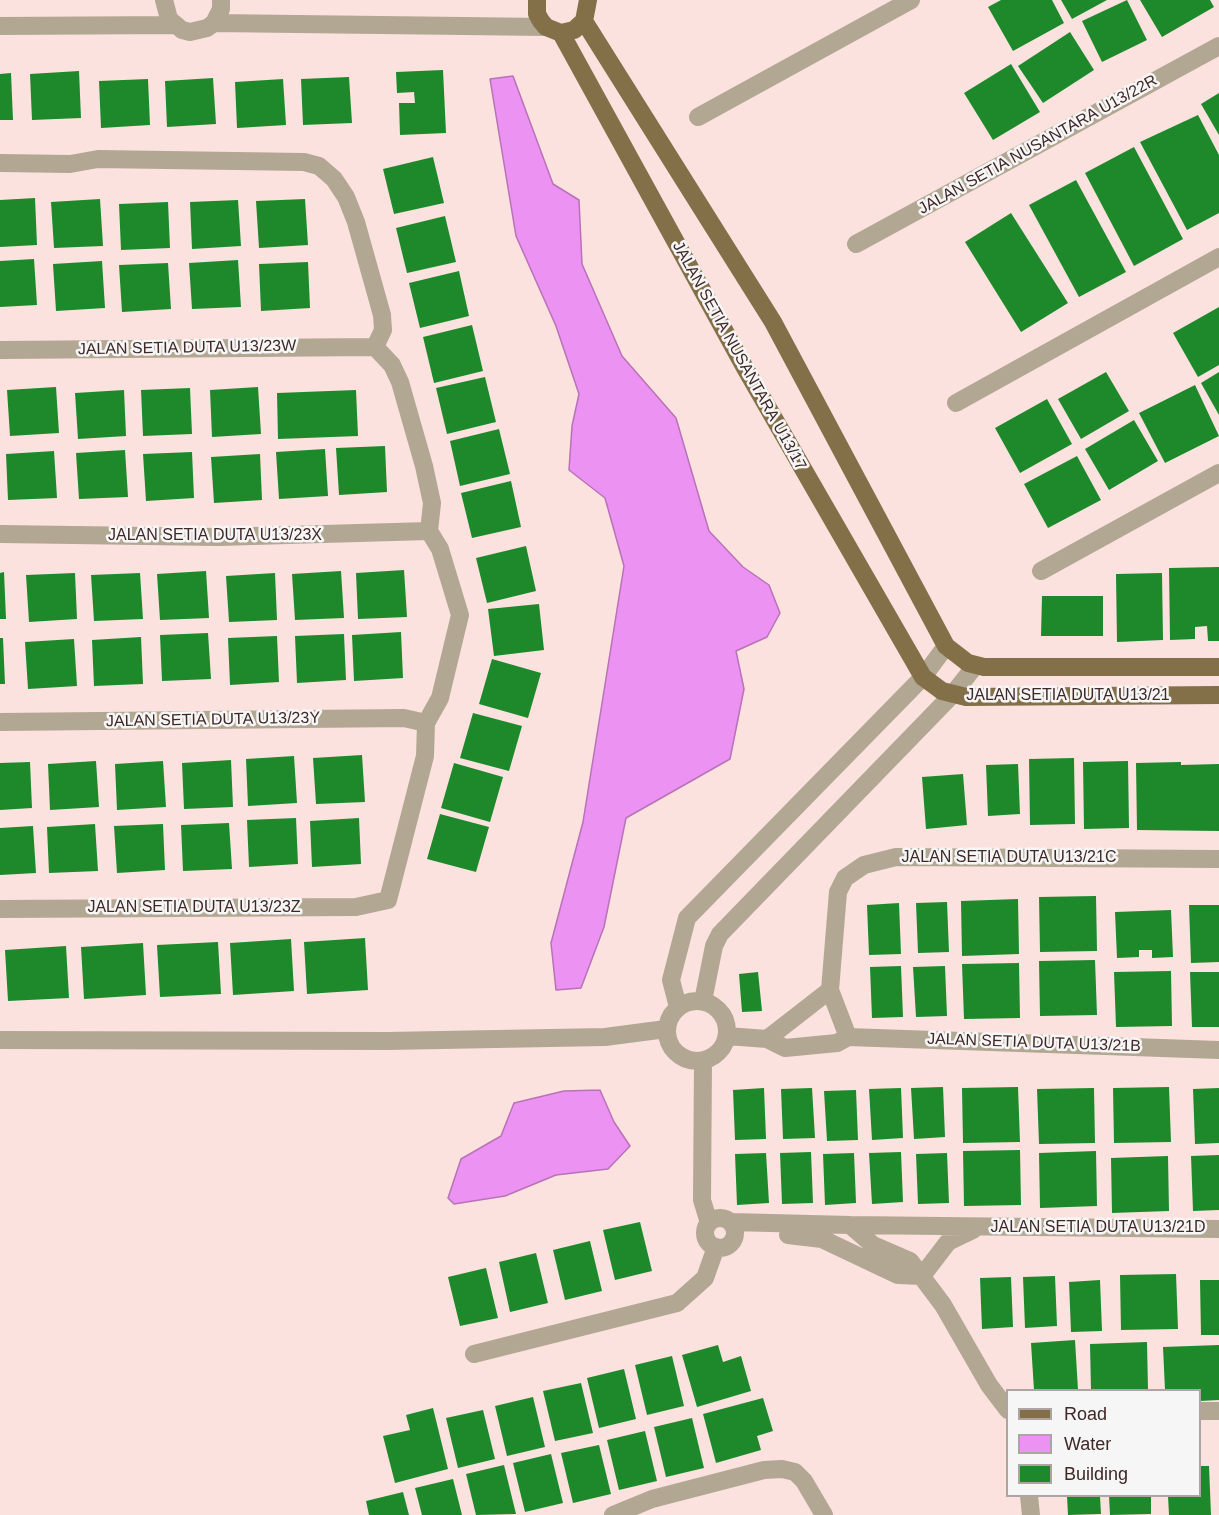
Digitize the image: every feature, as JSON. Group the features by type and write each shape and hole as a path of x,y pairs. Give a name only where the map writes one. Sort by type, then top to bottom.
{"main road":[{"name":"JALAN SETIA NUSANTARA U13/17","path":"537,0 537,14 553,30 923,677"},
{"path":"588,0 585,21 773,322 946,646"},
{"path":"553,30 574,30 585,21"},
{"name":"JALAN SETIA DUTA U13/21","path":"946,646 975,666 1219,667"},
{"name":"JALAN SETIA DUTA U13/21","path":"923,677 952,695 1219,695"}],"street":[{"path":"164,0 165,11 174,25"},
{"path":"0,26 174,25 190,32 207,28 214,23 221,9 221,0"},
{"path":"698,117 911,0"},
{"path":"214,23 553,30"},
{"name":"JALAN SETIA NUSANTARA U13/22R","path":"856,244 1219,46"},
{"path":"0,163 70,164 98,159 304,162 319,165 334,179 346,198 356,222 382,315 383,330 375,347 392,365 400,382 432,503 429,531 440,549 460,615 440,698 426,723"},
{"path":"956,403 1219,257"},
{"name":"JALAN SETIA DUTA U13/23W","path":"0,350 375,347"},
{"path":"1041,571 1219,473"},
{"name":"JALAN SETIA DUTA U13/23X","path":"0,534 218,537 429,531"},
{"path":"678,1007 671,980 687,918 923,677 946,646"},
{"path":"703,1001 714,946 720,934 952,695 975,666"},
{"name":"JALAN SETIA DUTA U13/23Y","path":"0,722 404,718 426,723"},
{"name":"JALAN SETIA DUTA U13/23Z","path":"0,909 356,907 388,900 425,756 426,723"},
{"name":"JALAN SETIA DUTA U13/21C","path":"830,990 838,892 845,878 864,865 896,857 1219,859"},
{"path":"767,1039 830,990 848,1037"},
{"path":"694,1001 703,1001 719,1010 727,1027 727,1036 719,1052 702,1061 693,1061 676,1054 667,1038 666,1029 668,1021 678,1007 694,1001"},
{"path":"0,1040 444,1040 605,1037 666,1029"},
{"name":"JALAN SETIA DUTA U13/21B","path":"727,1036 767,1039 785,1047 837,1043 848,1037 1219,1050"},
{"path":"702,1061 702,1200 709,1223 706,1237 716,1247"},
{"path":"709,1223 717,1218 733,1228 806,1235 822,1239 898,1275 922,1276"},
{"path":"850,1225 873,1245 910,1261 943,1305 989,1385 1006,1407"},
{"name":"JALAN SETIA DUTA U13/21D","path":"733,1228 850,1225 978,1228 1219,1228"},
{"path":"716,1247 730,1244 733,1228"},
{"path":"922,1276 948,1242 978,1228"},
{"path":"474,1354 677,1304 705,1278 716,1247"},
{"path":"1201,1411 1219,1411"},
{"path":"613,1515 652,1499 764,1470 782,1469 795,1472 804,1481 824,1515"},
{"path":"1029,1497 1031,1515"}],"water":[{"path":"513,76 553,184 579,200 582,264 622,356 676,418 709,531 743,567 769,585 780,613 767,637 736,651 744,689 730,759 626,818 604,927 581,988 556,990 551,943 583,822 624,566 605,498 569,470 572,426 579,394 556,326 516,236 490,79"},
{"path":"600,1090 614,1122 630,1146 608,1169 556,1175 505,1196 454,1204 448,1198 461,1159 501,1136 514,1103 564,1091"}],"building":[{"path":"1001,0 1052,0 1064,23 1013,51 988,7"},
{"path":"1061,0 1107,0 1072,19"},
{"path":"1127,0 1147,40 1102,62 1082,21"},
{"path":"1140,0 1210,0 1214,7 1162,37"},
{"path":"1070,32 1094,70 1043,103 1018,66"},
{"path":"1011,64 1040,112 993,140 964,93"},
{"path":"443,70 446,133 400,135 399,103 415,103 414,92 397,93 396,72"},
{"path":"79,71 81,118 32,120 30,74"},
{"path":"11,73 13,120 0,120 0,74"},
{"path":"349,77 352,123 303,125 301,79"},
{"path":"213,78 216,124 167,127 165,81"},
{"path":"148,79 150,125 101,128 99,81"},
{"path":"283,79 286,125 237,128 235,82"},
{"path":"1219,93 1219,135 1201,104"},
{"path":"1198,115 1219,155 1219,213 1187,230 1140,142"},
{"path":"1134,147 1183,239 1134,266 1085,173"},
{"path":"433,157 444,203 394,214 383,169"},
{"path":"1076,180 1126,272 1079,297 1029,205"},
{"path":"35,198 37,245 0,247 0,200"},
{"path":"100,199 103,246 54,248 51,202"},
{"path":"305,199 308,245 259,248 256,201"},
{"path":"238,200 241,246 192,249 190,202"},
{"path":"168,202 170,248 121,250 119,204"},
{"path":"1011,213 1068,303 1021,332 965,242"},
{"path":"445,216 456,262 407,273 396,228"},
{"path":"34,259 37,305 0,307 0,261"},
{"path":"238,260 241,307 192,309 189,263"},
{"path":"102,261 105,308 56,311 53,264"},
{"path":"308,262 310,308 261,311 259,264"},
{"path":"168,263 171,309 122,312 119,265"},
{"path":"459,271 469,316 420,328 409,283"},
{"path":"1219,307 1219,365 1198,377 1173,333"},
{"path":"472,325 483,371 434,383 423,337"},
{"path":"1106,372 1129,411 1081,439 1058,399"},
{"path":"1219,372 1219,415 1201,383"},
{"path":"485,377 496,422 447,434 436,388"},
{"path":"1195,385 1219,436 1165,463 1139,413"},
{"path":"56,387 59,433 10,436 7,390"},
{"path":"258,387 261,434 212,437 210,390"},
{"path":"190,388 192,434 143,436 141,390"},
{"path":"124,390 126,436 78,439 75,393"},
{"path":"356,390 358,436 278,439 277,393"},
{"path":"1047,399 1072,444 1020,473 995,428"},
{"path":"1134,420 1158,461 1109,490 1085,449"},
{"path":"499,429 510,474 460,486 450,441"},
{"path":"385,446 387,492 339,495 336,448"},
{"path":"325,449 328,496 279,499 276,452"},
{"path":"125,450 128,497 79,499 76,453"},
{"path":"54,451 57,498 8,500 6,454"},
{"path":"192,452 194,498 146,501 143,454"},
{"path":"260,454 262,500 214,503 211,457"},
{"path":"1077,456 1101,500 1048,528 1024,484"},
{"path":"511,481 521,527 472,538 461,493"},
{"path":"526,546 536,591 487,603 476,558"},
{"path":"1219,567 1219,641 1208,641 1207,626 1195,627 1195,639 1170,640 1169,568"},
{"path":"404,570 407,617 358,619 356,573"},
{"path":"206,571 209,618 160,620 157,574"},
{"path":"341,571 344,618 295,620 292,574"},
{"path":"4,572 6,619 0,619 0,573"},
{"path":"75,573 77,619 29,622 26,575"},
{"path":"140,573 143,619 94,621 91,575"},
{"path":"275,573 277,620 229,622 226,576"},
{"path":"1162,573 1163,640 1117,642 1116,574"},
{"path":"1042,596 1103,596 1103,636 1041,636"},
{"path":"539,604 544,650 494,656 488,609"},
{"path":"401,632 403,678 354,681 352,635"},
{"path":"208,633 211,679 162,681 160,635"},
{"path":"344,634 346,680 297,683 295,636"},
{"path":"277,636 279,682 230,685 228,638"},
{"path":"141,637 143,684 94,686 92,640"},
{"path":"0,638 3,638 5,684 0,684"},
{"path":"74,639 77,686 28,689 25,642"},
{"path":"492,659 541,673 528,718 479,704"},
{"path":"473,713 522,726 509,771 460,758"},
{"path":"362,755 365,802 316,804 313,758"},
{"path":"294,756 297,803 248,806 246,759"},
{"path":"1074,758 1075,824 1030,825 1029,759"},
{"path":"231,760 233,807 184,809 182,763"},
{"path":"96,761 99,807 50,810 48,764"},
{"path":"163,761 166,807 117,810 115,764"},
{"path":"1128,761 1129,828 1084,829 1083,762"},
{"path":"30,762 32,808 0,810 0,763"},
{"path":"1181,762 1181,765 1219,764 1219,831 1137,830 1136,763"},
{"path":"454,763 503,777 490,822 441,808"},
{"path":"1018,764 1020,814 988,816 986,765"},
{"path":"963,774 967,825 926,829 922,777"},
{"path":"440,814 489,827 476,872 427,859"},
{"path":"296,818 298,864 249,867 247,820"},
{"path":"359,818 361,864 312,867 310,821"},
{"path":"229,823 232,869 183,871 181,825"},
{"path":"95,824 98,871 49,873 47,827"},
{"path":"163,824 165,870 117,873 114,826"},
{"path":"33,826 36,873 0,875 0,828"},
{"path":"1096,896 1097,951 1040,952 1039,897"},
{"path":"1018,899 1019,954 962,956 961,901"},
{"path":"947,902 949,952 918,953 916,903"},
{"path":"899,903 901,954 869,955 867,905"},
{"path":"1189,905 1219,905 1219,962 1191,963"},
{"path":"1171,910 1173,957 1152,958 1152,950 1139,950 1139,957 1117,958 1115,912"},
{"path":"365,938 368,990 307,994 304,942"},
{"path":"291,939 294,991 233,995 230,943"},
{"path":"218,942 221,994 160,997 157,945"},
{"path":"143,943 146,995 84,999 81,947"},
{"path":"66,946 69,998 8,1001 5,950"},
{"path":"1095,960 1097,1015 1040,1016 1039,961"},
{"path":"1019,963 1020,1018 964,1019 962,964"},
{"path":"901,966 903,1017 872,1018 870,967"},
{"path":"945,966 947,1016 916,1017 913,967"},
{"path":"1171,971 1172,1026 1116,1027 1114,972"},
{"path":"758,972 762,1011 742,1012 739,974"},
{"path":"1190,972 1219,972 1219,1027 1192,1027"},
{"path":"943,1087 945,1137 914,1139 911,1088"},
{"path":"1018,1087 1020,1142 963,1143 962,1088"},
{"path":"1169,1087 1171,1142 1114,1143 1113,1088"},
{"path":"764,1088 766,1139 735,1140 733,1090"},
{"path":"812,1088 815,1138 783,1139 781,1089"},
{"path":"901,1088 903,1138 872,1140 869,1089"},
{"path":"1094,1088 1095,1143 1039,1144 1037,1089"},
{"path":"1219,1088 1219,1143 1195,1144 1193,1089"},
{"path":"856,1090 858,1140 827,1141 824,1091"},
{"path":"1020,1150 1021,1205 964,1206 963,1151"},
{"path":"1096,1151 1097,1206 1040,1208 1039,1153"},
{"path":"811,1152 813,1203 782,1204 780,1153"},
{"path":"901,1152 903,1202 872,1204 869,1153"},
{"path":"766,1153 769,1203 737,1205 735,1154"},
{"path":"854,1153 856,1203 825,1205 823,1154"},
{"path":"947,1153 949,1203 918,1204 916,1154"},
{"path":"1219,1155 1219,1210 1193,1211 1191,1156"},
{"path":"1168,1156 1169,1211 1112,1213 1111,1158"},
{"path":"640,1222 652,1271 615,1280 603,1230"},
{"path":"590,1241 602,1291 565,1300 553,1250"},
{"path":"536,1253 548,1303 510,1312 499,1262"},
{"path":"486,1268 498,1318 460,1326 448,1277"},
{"path":"1176,1274 1178,1329 1121,1330 1120,1275"},
{"path":"1055,1276 1057,1326 1025,1328 1023,1277"},
{"path":"1011,1277 1013,1327 982,1329 980,1278"},
{"path":"1100,1280 1102,1331 1071,1332 1069,1282"},
{"path":"1200,1280 1219,1280 1219,1335 1201,1335"},
{"path":"1075,1340 1078,1389 1034,1389 1031,1343"},
{"path":"1147,1342 1148,1389 1091,1389 1090,1344"},
{"path":"718,1345 723,1362 741,1356 751,1391 697,1407 682,1355"},
{"path":"1219,1345 1219,1400 1201,1401 1201,1389 1165,1389 1163,1347"},
{"path":"672,1356 684,1406 647,1415 635,1365"},
{"path":"624,1369 636,1419 599,1428 587,1378"},
{"path":"581,1383 593,1433 555,1441 543,1391"},
{"path":"533,1397 545,1447 507,1456 495,1406"},
{"path":"763,1398 773,1431 757,1436 761,1450 716,1463 703,1414"},
{"path":"433,1408 448,1469 395,1483 383,1436 410,1430 406,1415"},
{"path":"483,1410 495,1459 458,1468 446,1418"},
{"path":"692,1418 704,1468 666,1477 654,1427"},
{"path":"645,1431 657,1481 619,1490 607,1440"},
{"path":"599,1445 611,1494 573,1503 561,1453"},
{"path":"551,1454 563,1503 525,1512 513,1463"},
{"path":"504,1465 516,1514 476,1515 466,1474"},
{"path":"1201,1466 1209,1466 1211,1515 1169,1515 1168,1497 1201,1497"},
{"path":"453,1479 462,1515 422,1515 415,1488"},
{"path":"403,1492 409,1515 369,1515 366,1501"},
{"path":"1067,1497 1100,1497 1101,1514 1068,1515"},
{"path":"1109,1497 1151,1497 1151,1514 1110,1515"}]}
